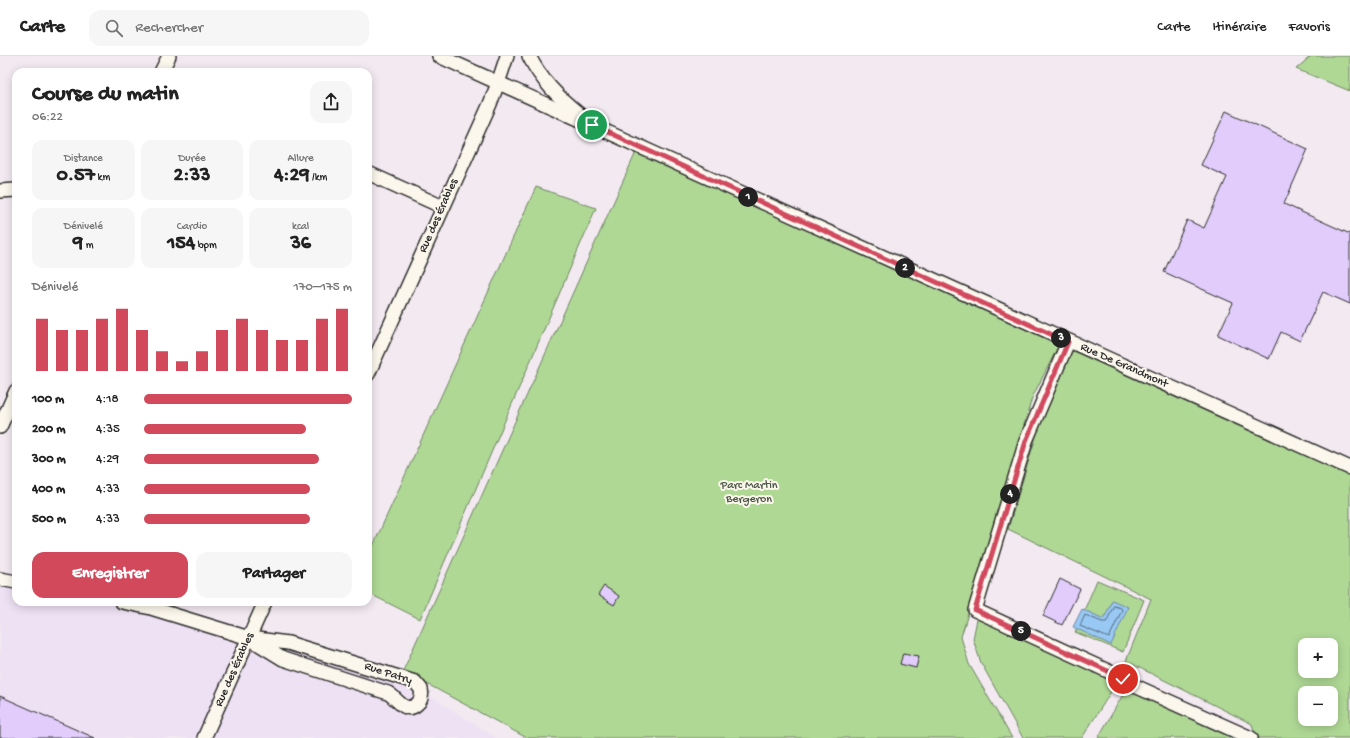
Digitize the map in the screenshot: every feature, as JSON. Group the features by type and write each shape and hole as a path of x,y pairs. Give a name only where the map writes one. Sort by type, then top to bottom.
{"street":[{"path":"163,68 169,56"},
{"name":"Rue De Grandmont","path":"439,56 1068,342 1350,468"},
{"name":"Rue des Érables","path":"372,365 444,207 498,83 507,56"},
{"path":"529,56 538,71 556,94 592,125"},
{"path":"372,175 444,207"},
{"path":"0,191 12,190"},
{"path":"1068,342 1026,441 975,610 1110,672 1135,686 1250,738"},
{"path":"0,427 12,401"},
{"path":"0,579 12,581"},
{"name":"Rue Patry","path":"144,606 249,638 288,643 415,682 421,689 421,698 416,705 412,707 404,707 400,705 388,692 283,660 249,638"},
{"name":"Rue des Érables","path":"204,738 263,606"}],"shaded area":[{"path":"0,584 12,585 12,606 150,606 251,636 205,738 0,738"},
{"path":"256,637 417,688 497,738 212,738"}],"green space":[{"path":"1311,56 1350,56 1350,91 1296,69"},
{"name":"Parc Martin Bergeron","path":"641,141 1064,335 1032,398 961,637 969,664 1012,738 527,738 403,671"},
{"path":"536,187 596,208 420,619 372,595 372,548"},
{"path":"1076,342 1350,470 1350,738 1256,738 1252,724 1126,661 1151,599 1008,529 1046,403"},
{"path":"1097,580 1144,600 1123,652 1075,632"},
{"path":"979,609 1124,671 1082,738 1023,738 981,663 973,639"},
{"path":"1132,679 1250,738 1098,738"}],"water":[{"path":"1112,600 1128,607 1111,645 1073,627 1082,609 1104,619"}],"building":[{"path":"1226,111 1308,149 1284,204 1350,234 1350,304 1323,292 1300,341 1281,332 1269,359 1218,335 1233,303 1164,272 1187,220 1204,228 1227,177 1201,165"},
{"path":"1060,579 1080,589 1062,625 1043,616"},
{"path":"604,586 619,596 614,605 598,595"},
{"path":"903,653 919,656 916,668 900,664"},
{"path":"0,696 95,738 0,738"}],"route":[{"path":"592,125 1068,342 1026,441 975,610 1123,679"}]}
